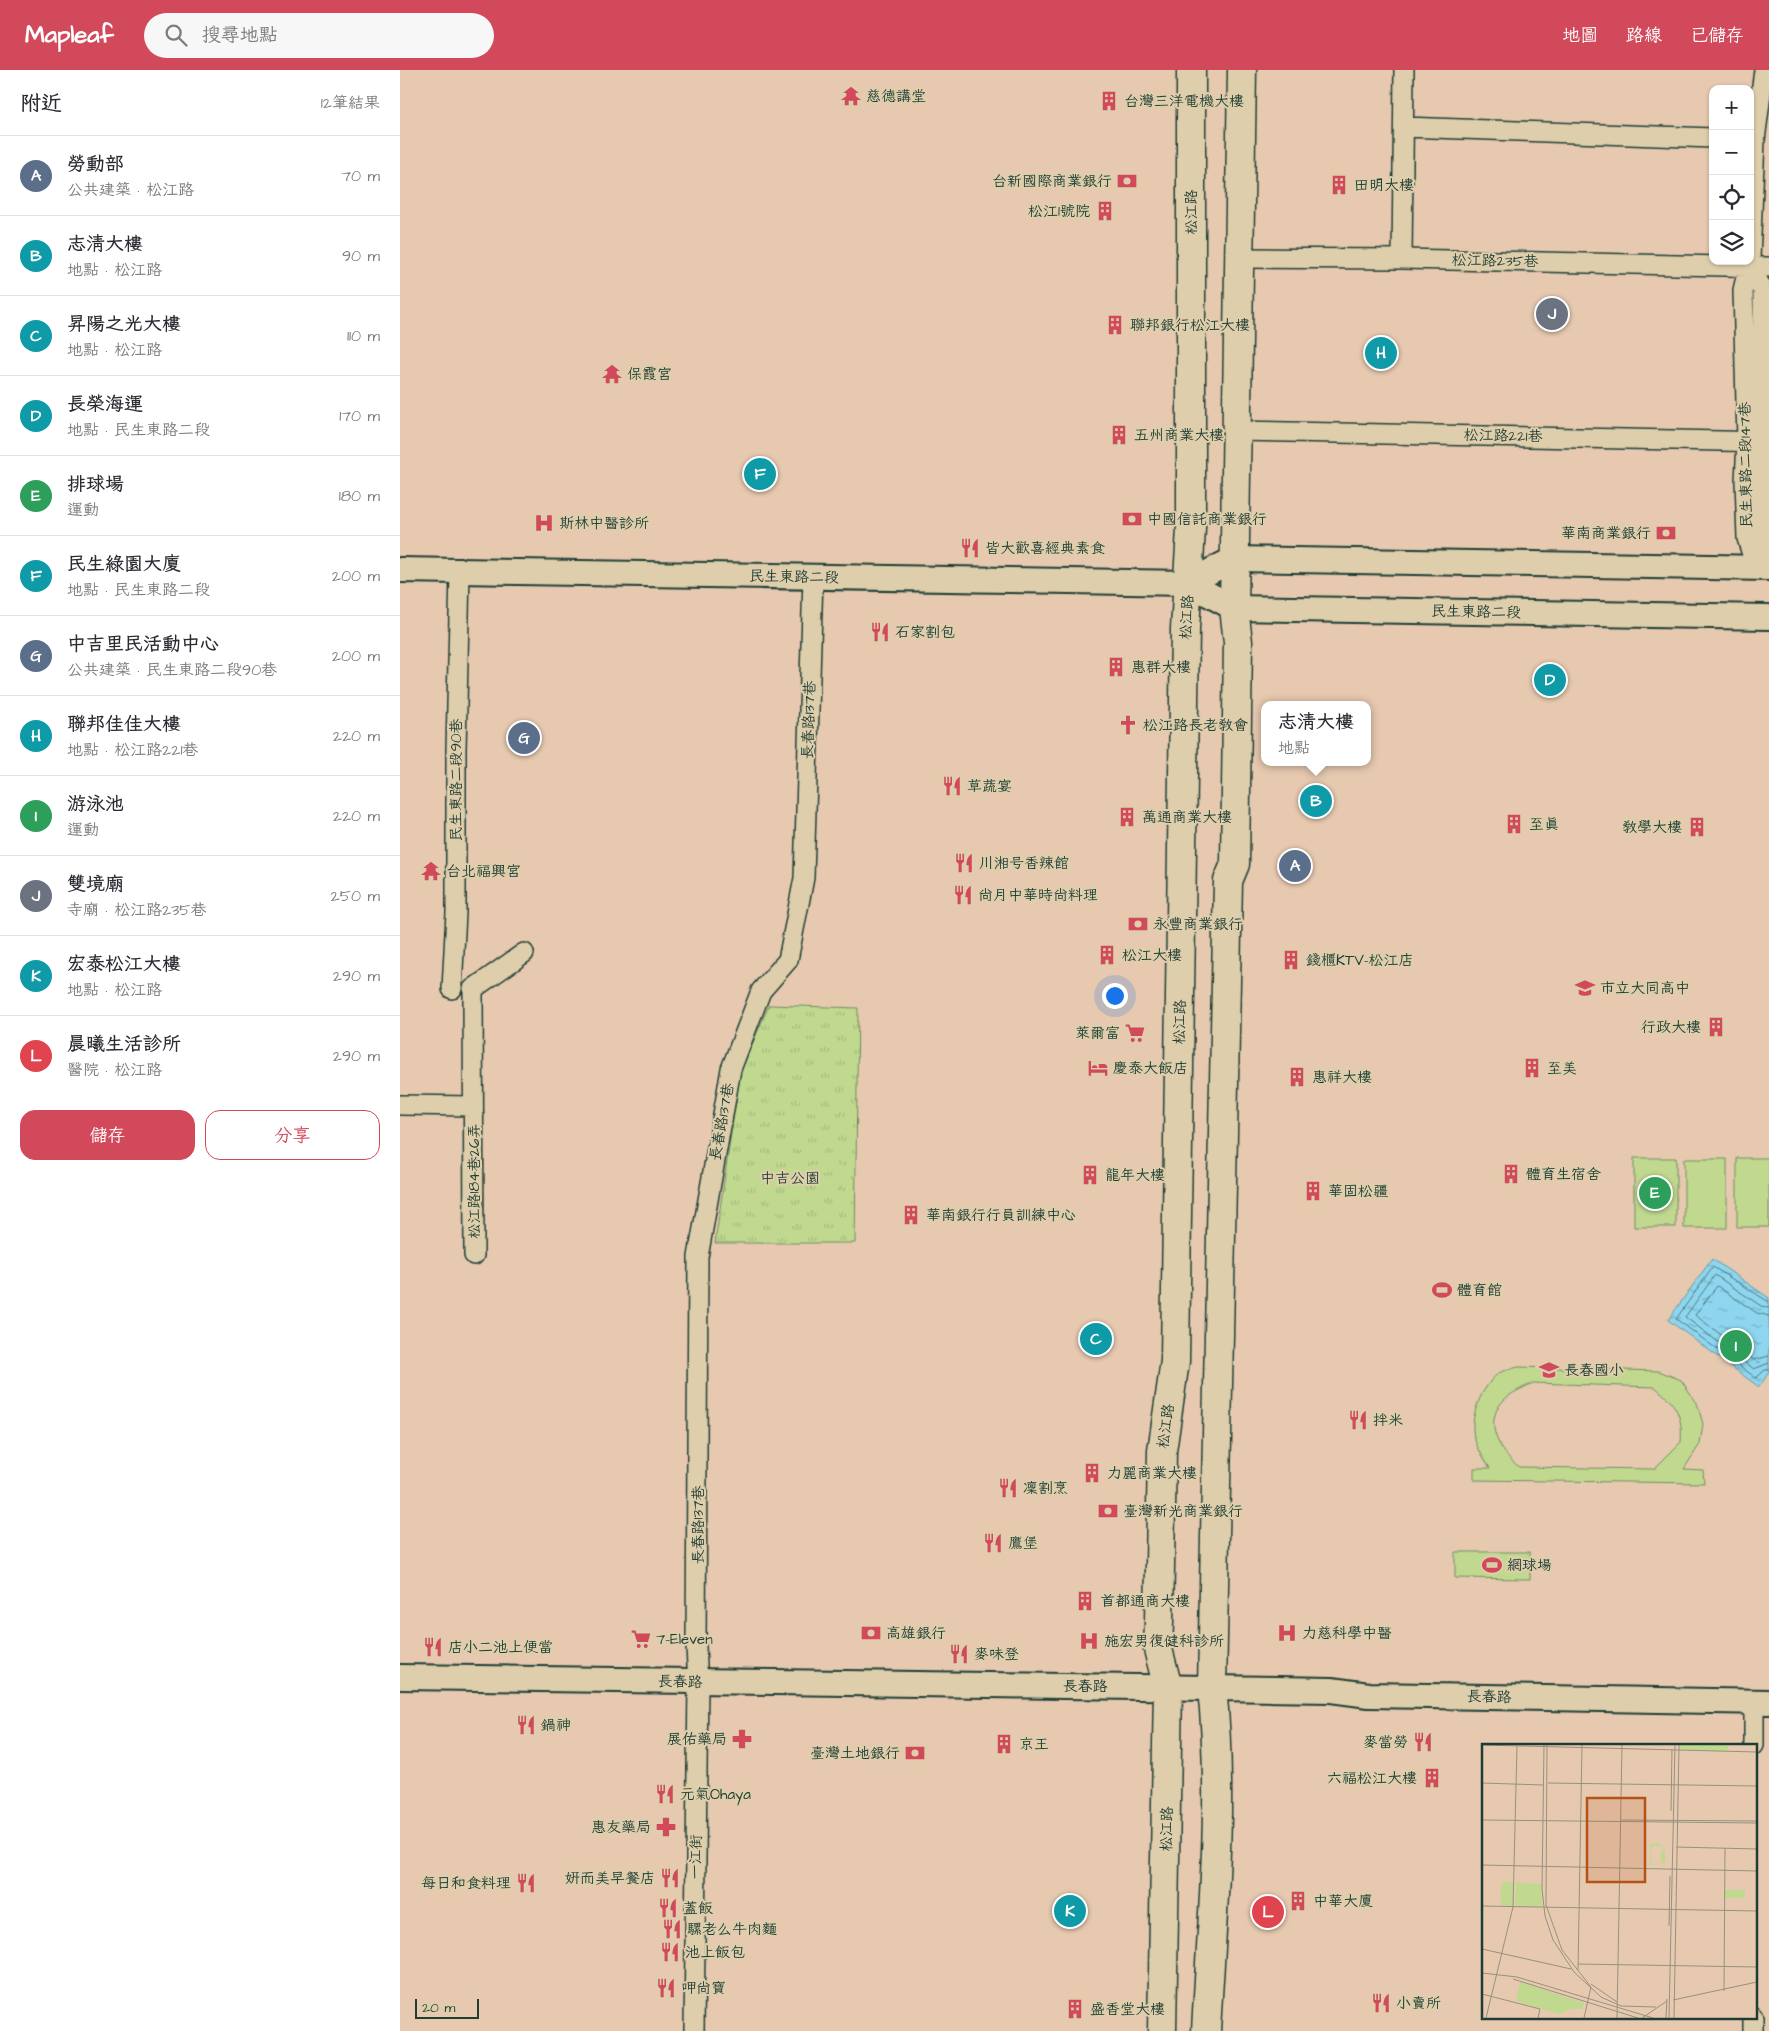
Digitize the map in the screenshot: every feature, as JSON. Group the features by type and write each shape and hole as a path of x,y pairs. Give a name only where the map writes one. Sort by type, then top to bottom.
{"main road":[{"name":"松江路","path":"1162,2031 1168,1688 1158,1649 1162,1450 1175,1361 1185,629 1192,490 1191,70"},
{"path":"1206,2031 1211,1975 1217,1735 1212,1688 1228,880 1235,864 1238,642 1234,608 1234,559 1242,70"}],"street":[{"path":"1402,259 1404,70"},
{"name":"民生東路二段147巷","path":"1753,220 1764,70"},
{"path":"1404,127 1709,138"},
{"name":"松江路235巷","path":"1239,258 1709,262"},
{"name":"松江路235巷","path":"1754,263 1769,267"},
{"name":"民生東路二段147巷","path":"1749,265 1743,290 1760,441 1747,538 1763,568"},
{"name":"松江路221巷","path":"1236,431 1760,441"},
{"name":"民生東路二段","path":"1188,583 1234,559 1763,568"},
{"name":"民生東路二段","path":"400,570 1188,583 1234,608 1769,617"},
{"name":"民生東路二段90巷","path":"452,989 456,913 456,750 460,571"},
{"name":"長春路137巷","path":"698,1683 696,1647 698,1257 731,1069 761,991 788,960 804,878 813,577"},
{"name":"松江路184巷26弄","path":"474,1256 473,989 524,953"},
{"name":"松江路184巷26弄","path":"400,1105 473,1106"},
{"name":"長春路","path":"400,1677 698,1683 1331,1690 1379,1695 1762,1701"},
{"name":"一江街","path":"694,2031 698,1683"},
{"path":"1754,1744 1762,1701"},
{"path":"1753,2018 1753,2031"}],"green space":[{"name":"中吉公園","path":"769,1005 858,1008 855,1243 715,1243 740,1073"},
{"path":"1634,1158 1676,1158 1676,1227 1634,1227"},
{"path":"1737,1158 1769,1158 1769,1227 1737,1227"},
{"path":"1684,1159 1727,1159 1727,1228 1684,1228"},
{"path":"1518,1367 1659,1371 1681,1380 1697,1403 1703,1424 1700,1444 1684,1469 1703,1470 1704,1483 1474,1480 1474,1468 1490,1468 1473,1434 1473,1422 1480,1398 1488,1384 1499,1373","holes":["1533,1383 1655,1387 1677,1411 1681,1424 1681,1442 1654,1469 1519,1467 1506,1454 1496,1437 1494,1428 1496,1410 1513,1393"]},
{"name":"網球場","path":"1455,1552 1530,1552 1530,1579 1455,1578"}],"water":[{"path":"1712,1259 1769,1298 1769,1372 1759,1387 1668,1320"}],"place":[{"name":"慈德講堂","path":"851,96"},
{"name":"台灣三洋電機大樓","path":"1109,101"},
{"name":"台新國際商業銀行","path":"1127,181"},
{"name":"田明大樓","path":"1339,185"},
{"name":"松江1號院","path":"1105,211"},
{"name":"雙境廟","path":"1552,314"},
{"name":"聯邦銀行松江大樓","path":"1115,325"},
{"name":"聯邦佳佳大樓","path":"1381,353"},
{"name":"保霞宮","path":"612,374"},
{"name":"五州商業大樓","path":"1119,435"},
{"name":"民生綠園大廈","path":"760,474"},
{"name":"中國信託商業銀行","path":"1132,519"},
{"name":"斯林中醫診所","path":"544,523"},
{"name":"華南商業銀行","path":"1666,533"},
{"name":"皆大歡喜經典素食","path":"970,548"},
{"name":"石家割包","path":"880,632"},
{"name":"惠群大樓","path":"1116,667"},
{"name":"長榮海運","path":"1550,680"},
{"name":"松江路長老教會","path":"1128,725"},
{"name":"中吉里民活動中心","path":"524,738"},
{"name":"草蔬宴","path":"952,786"},
{"name":"志清大樓","path":"1316,801"},
{"name":"萬通商業大樓","path":"1127,817"},
{"name":"至真","path":"1514,824"},
{"name":"教學大樓","path":"1697,827"},
{"name":"川湘号香辣館","path":"964,863"},
{"name":"勞動部","path":"1295,866"},
{"name":"台北福興宮","path":"431,871"},
{"name":"尚月中華時尚料理","path":"963,895"},
{"name":"永豐商業銀行","path":"1138,924"},
{"name":"松江大樓","path":"1107,955"},
{"name":"錢櫃KTV-松江店","path":"1291,960"},
{"name":"市立大同高中","path":"1585,988"},
{"name":"行政大樓","path":"1716,1027"},
{"name":"萊爾富","path":"1135,1033"},
{"name":"慶泰大飯店","path":"1098,1068"},
{"name":"至美","path":"1532,1068"},
{"name":"惠祥大樓","path":"1297,1077"},
{"name":"體育生宿舍","path":"1511,1174"},
{"name":"龍年大樓","path":"1090,1175"},
{"name":"華固松疆","path":"1313,1191"},
{"name":"排球場","path":"1655,1193"},
{"name":"華南銀行行員訓練中心","path":"911,1215"},
{"name":"體育館","path":"1442,1290"},
{"name":"昇陽之光大樓","path":"1096,1339"},
{"name":"游泳池","path":"1736,1346"},
{"name":"長春國小","path":"1549,1370"},
{"name":"拌米","path":"1358,1420"},
{"name":"力麗商業大樓","path":"1092,1473"},
{"name":"凜割烹","path":"1008,1488"},
{"name":"臺灣新光商業銀行","path":"1108,1511"},
{"name":"鷹堡","path":"993,1543"},
{"name":"網球場","path":"1492,1565"},
{"name":"首都通商大樓","path":"1085,1601"},
{"name":"高雄銀行","path":"871,1633"},
{"name":"力慈科學中醫","path":"1287,1633"},
{"name":"7-Eleven","path":"641,1639"},
{"name":"施宏男復健科診所","path":"1089,1641"},
{"name":"店小二池上便當","path":"433,1647"},
{"name":"麥味登","path":"959,1654"},
{"name":"鍋神","path":"526,1725"},
{"name":"展佑藥局","path":"742,1739"},
{"name":"麥當勞","path":"1423,1742"},
{"name":"京王","path":"1004,1744"},
{"name":"臺灣土地銀行","path":"915,1753"},
{"name":"六福松江大樓","path":"1432,1778"},
{"name":"元氣Ohaya","path":"665,1794"},
{"name":"惠友藥局","path":"666,1827"},
{"name":"妍而美早餐店","path":"670,1878"},
{"name":"每日和食料理","path":"526,1883"},
{"name":"中華大廈","path":"1298,1901"},
{"name":"蓋飯","path":"668,1908"},
{"name":"宏泰松江大樓","path":"1070,1911"},
{"name":"晨曦生活診所","path":"1268,1912"},
{"name":"騾老么牛肉麵","path":"672,1929"},
{"name":"池上飯包","path":"670,1952"},
{"name":"呷尚寶","path":"666,1988"},
{"name":"小賣所","path":"1381,2003"},
{"name":"盛香堂大樓","path":"1075,2009"}]}
